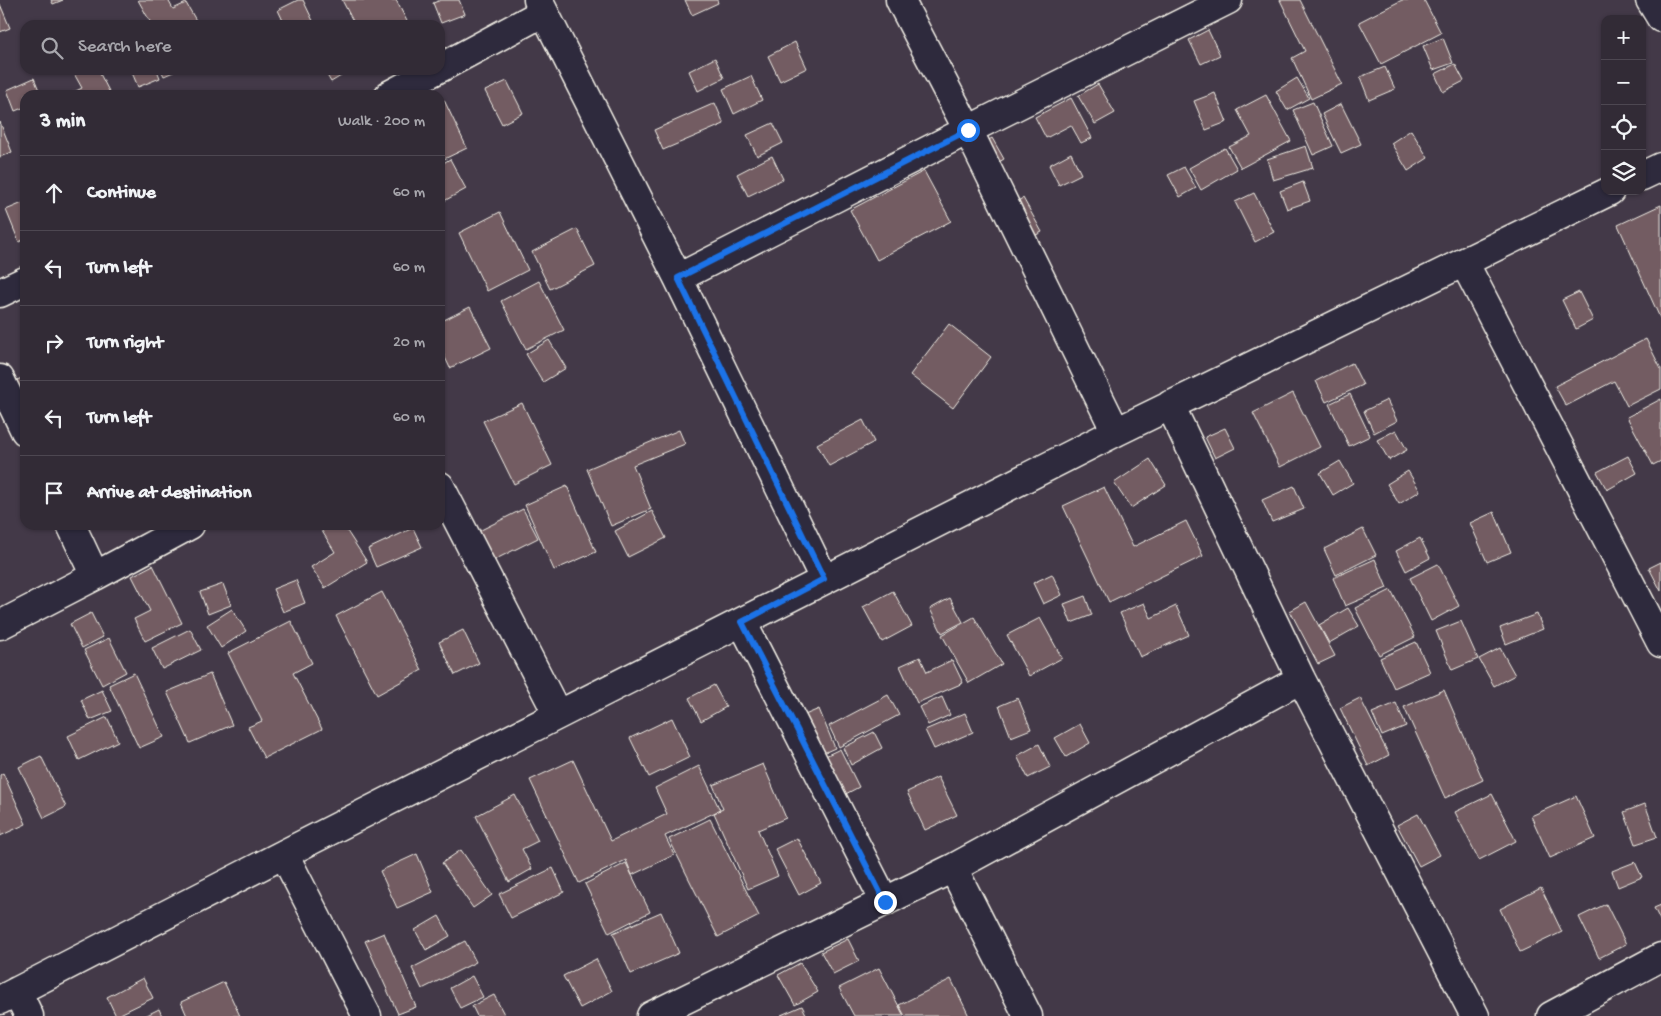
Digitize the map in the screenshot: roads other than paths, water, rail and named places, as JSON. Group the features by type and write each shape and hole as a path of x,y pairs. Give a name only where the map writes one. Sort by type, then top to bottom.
{"street":[{"path":"900,0 968,130 1116,432"},
{"path":"678,278 1228,0"},
{"path":"1650,0 1661,18"},
{"path":"445,65 541,6 678,278 824,579"},
{"path":"398,90 427,75"},
{"path":"1646,174 1661,167"},
{"path":"29,1016 8,996 1116,432 1602,195"},
{"path":"1464,262 1661,643"},
{"path":"0,293 20,283"},
{"path":"0,379 20,421"},
{"path":"1170,405 1301,678 1475,1016"},
{"path":"445,496 558,715"},
{"path":"73,530 95,576"},
{"path":"0,625 181,530"},
{"path":"742,622 885,902"},
{"path":"650,1016 691,1008 885,902 953,868 1301,678"},
{"path":"284,854 367,1016"},
{"path":"953,868 1028,1016"},
{"path":"1551,1016 1661,957"}]}
